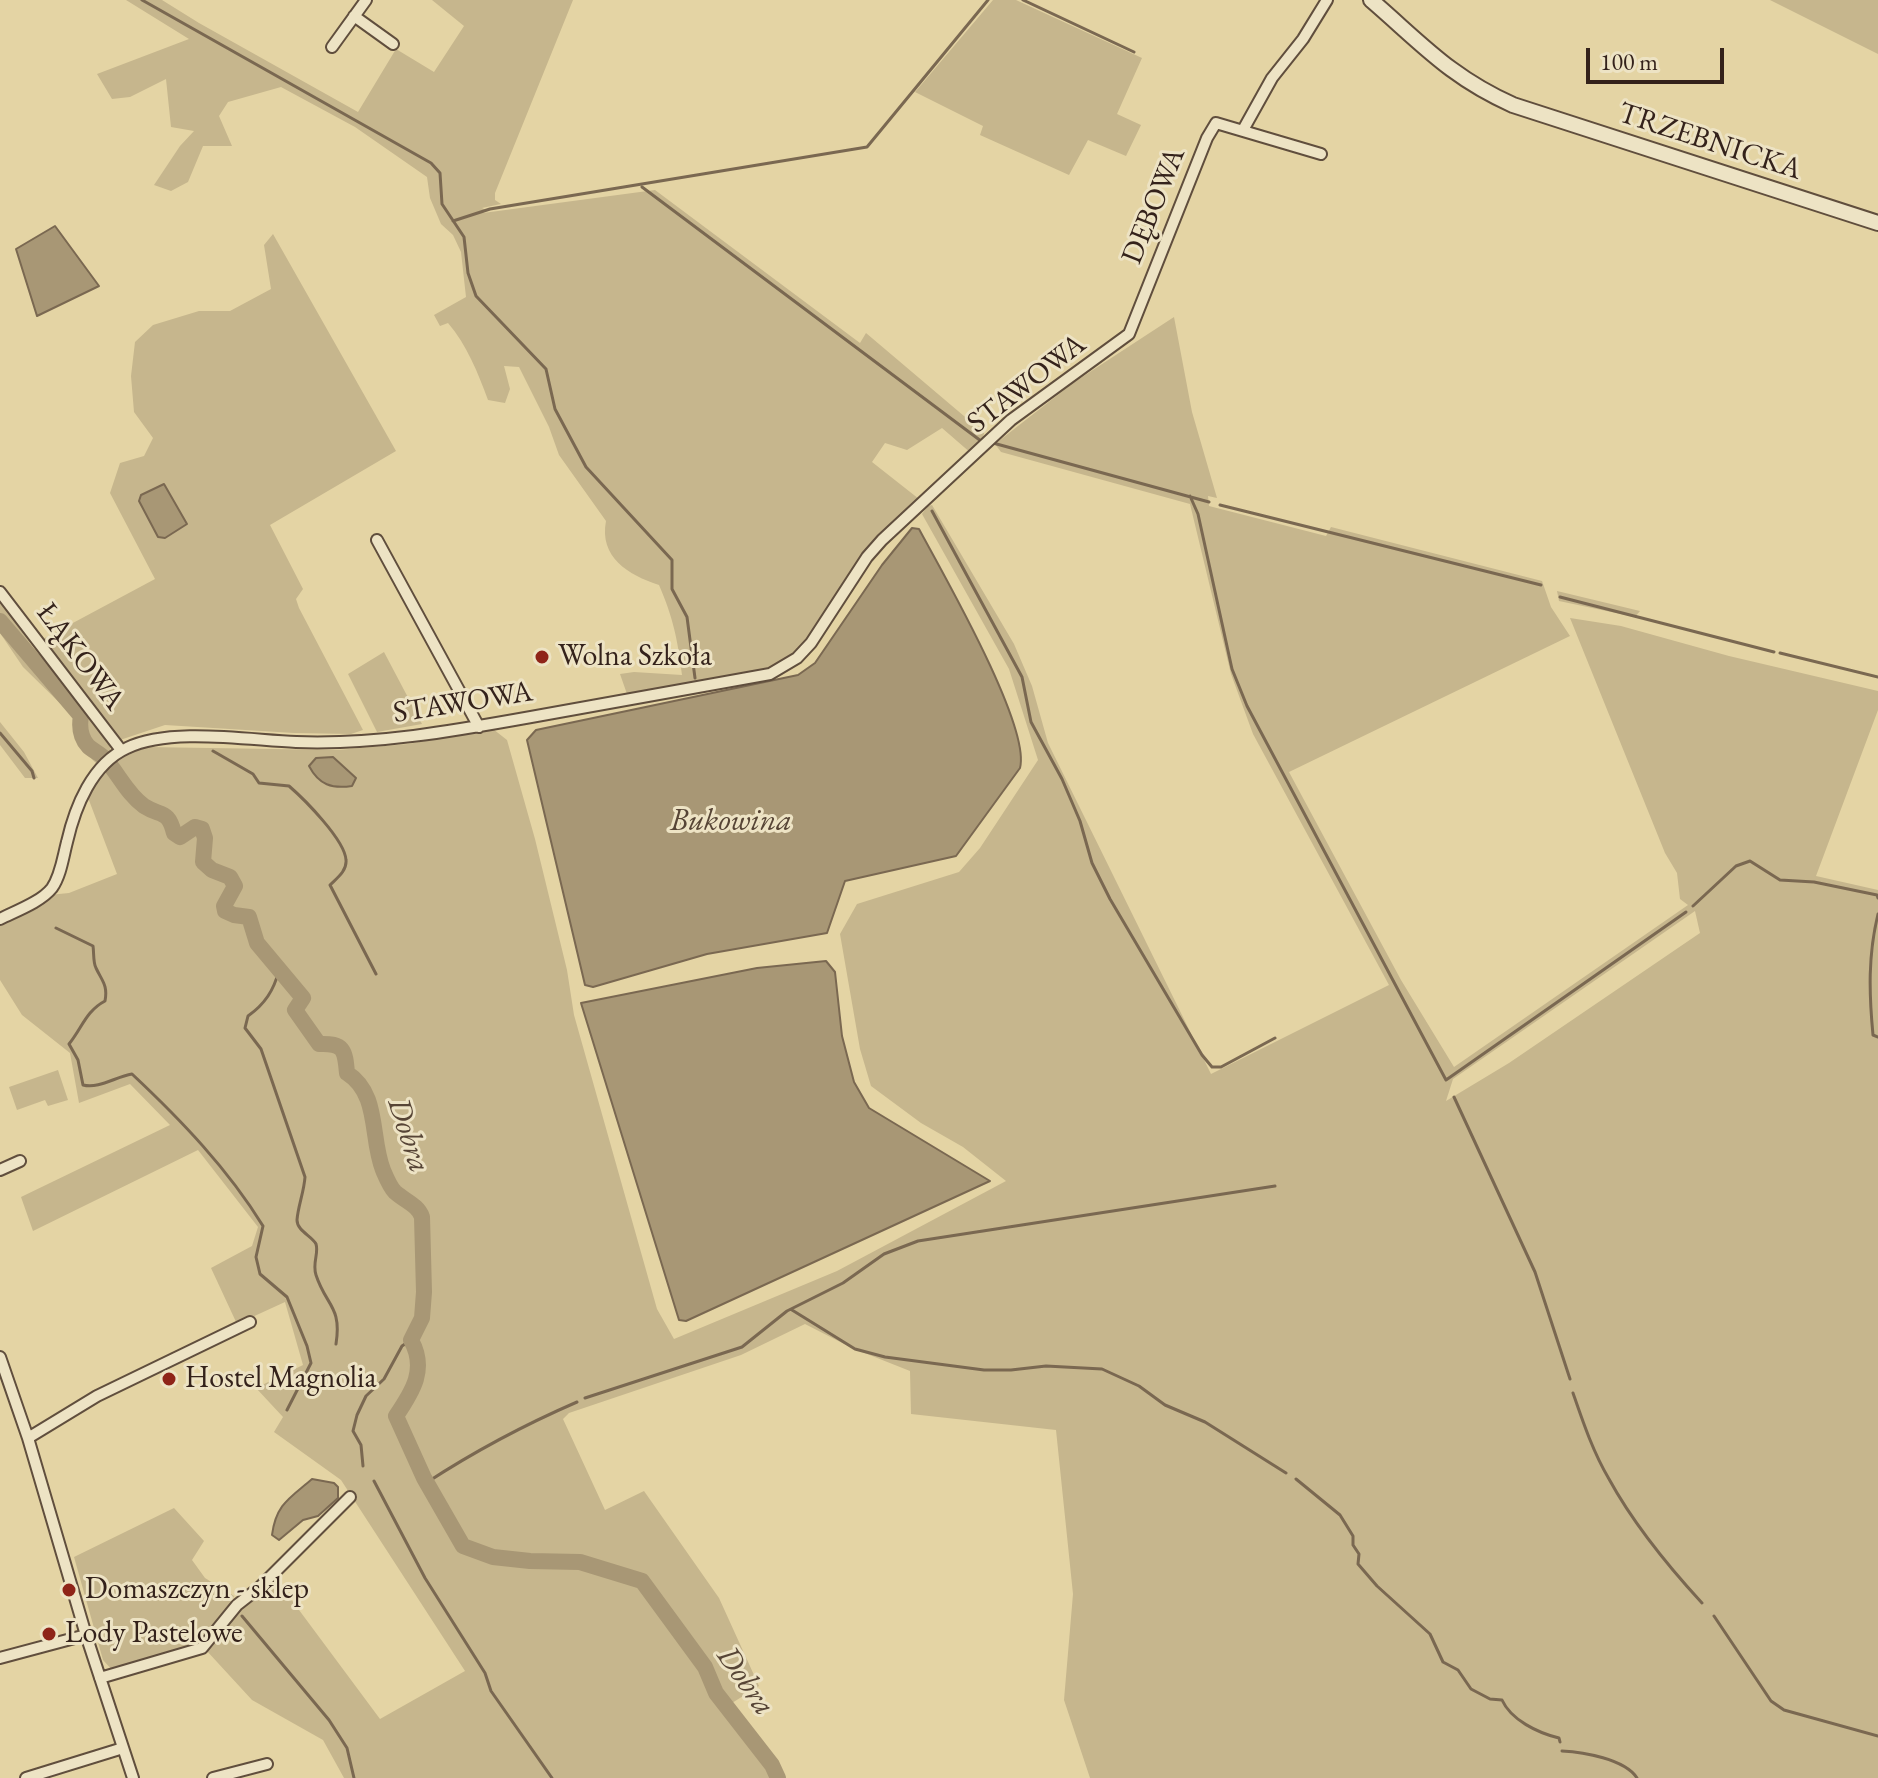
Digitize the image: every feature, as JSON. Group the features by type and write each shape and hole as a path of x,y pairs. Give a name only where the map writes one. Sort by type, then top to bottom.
{"street":[{"path":"332,47 366,0"},
{"path":"1243,130 1272,78 1303,39 1327,0"},
{"name":"TRZEBNICKA","path":"1371,0 1446,68 1470,84 1513,105 1878,223"},
{"path":"354,16 393,44"},
{"name":"DĘBOWA","path":"1129,334 1216,123 1321,154"},
{"name":"STAWOWA","path":"121,750 145,742 184,737 344,743 479,727 770,674 797,658 811,643 867,557 882,540 1011,420 1129,334"},
{"path":"377,540 479,727"},
{"name":"ŁĄKOWA","path":"0,592 121,750"},
{"path":"0,919 50,891 59,873 85,789 121,750"},
{"path":"0,1170 20,1161"},
{"path":"28,1438 97,1396 250,1322"},
{"path":"0,1357 133,1778"},
{"path":"100,1678 202,1648 237,1605 260,1587 350,1497"},
{"path":"0,1658 86,1635"},
{"path":"26,1778 123,1748"},
{"path":"213,1778 267,1764"}],"shaded area":[{"path":"126,0 162,0 358,112 396,49 434,72 464,26 432,0 573,0 495,193 495,200 501,204 482,208 486,210 483,213 655,190 860,343 866,333 984,433 983,438 972,454 942,428 907,450 885,443 872,462 919,499 862,556 806,646 790,659 771,669 627,694 620,674 682,675 674,629 664,597 659,585 627,570 612,554 605,534 606,521 559,455 549,427 519,367 504,366 510,389 505,403 488,400 461,341 448,323 440,326 434,315 466,297 461,252 453,235 441,224 430,198 427,177 355,127 281,87 228,102 219,116 232,146 203,146 188,182 171,191 154,185 194,131 171,127 166,79 130,97 112,99 97,74 189,39"},
{"path":"993,0 1016,0 1142,58 1117,114 1141,125 1126,156 1088,140 1069,175 980,135 983,126 915,92"},
{"path":"1770,0 1878,0 1878,54"},
{"path":"273,234 396,451 270,525 303,589 296,599 299,608 363,730 351,734 294,733 165,725 117,741 43,639 155,579 110,493 120,463 144,456 153,438 134,412 131,376 135,342 153,325 199,311 230,311 271,289 264,245"},
{"path":"1174,317 1192,412 1217,498 1208,496 1209,506 1326,536 1331,527 1542,581 1551,607 1570,636 1289,772 1401,980 1454,1067 1688,905 1680,899 1677,873 1665,853 1570,618 1621,626 1729,656 1878,691 1878,710 1816,876 1878,890 1878,1778 1090,1778 1064,1700 1073,1594 1056,1430 911,1414 910,1371 852,1348 805,1324 741,1355 569,1413 563,1419 605,1510 644,1491 719,1598 759,1686 732,1703 720,1692 711,1666 652,1594 642,1576 623,1568 581,1559 532,1559 475,1545 460,1538 441,1506 436,1508 461,1547 474,1553 529,1564 581,1564 639,1583 700,1668 720,1705 775,1778 344,1778 323,1740 252,1700 206,1650 239,1612 276,1579 380,1719 465,1671 341,1480 274,1432 283,1417 256,1388 303,1365 285,1302 237,1324 211,1268 252,1246 258,1227 198,1150 33,1231 21,1197 170,1125 130,1084 79,1103 70,1053 22,1015 0,980 0,924 49,895 69,893 117,874 87,795 113,766 136,750 146,747 337,750 408,744 493,729 507,740 567,970 574,1015 657,1309 674,1339 837,1271 1006,1181 963,1147 921,1123 871,1086 860,1049 840,934 857,904 959,872 980,848 1038,760 1009,669 922,514 928,506 932,505 1014,644 1032,686 1048,743 1211,1074 1389,985 1253,734 1231,674 1190,504 1001,452 995,444 1073,383","holes":["1695,911 1700,933 1509,1063 1446,1101 1453,1079"]},
{"path":"1557,591 1640,611 1635,617 1559,601"},
{"path":"0,601 109,741 111,754 97,764 82,750 72,715 23,667 0,633"},
{"path":"384,652 422,724 377,732 348,674"},
{"path":"0,722 24,752 38,778 25,778 0,745"},
{"path":"58,1070 68,1100 48,1106 45,1100 17,1110 9,1087"},
{"path":"174,1508 204,1541 192,1560 205,1578 234,1596 213,1631 190,1649 113,1671 103,1660 74,1557"}],"water":[{"path":"55,226 99,286 37,316 16,249"},
{"path":"164,484 187,524 165,538 158,537 139,501 141,495"},
{"name":"Bukowina","path":"912,528 919,529 999,685 1020,747 1020,768 956,856 845,881 827,933 707,954 593,987 585,985 527,740 536,730 798,675 815,663 882,565"},
{"path":"333,757 356,778 352,786 327,784 317,778 309,766 316,758"},
{"path":"826,961 835,972 842,1036 854,1082 869,1108 990,1181 686,1321 679,1320 581,1003 757,968"},
{"path":"312,1479 334,1483 338,1487 338,1498 318,1516 303,1520 279,1540 272,1535 277,1516 291,1497"}],"waterway":[{"path":"142,0 431,163 440,173 442,204 464,237 468,273 476,296 546,369 555,409 586,467 672,560 672,589 687,617 695,678"},
{"path":"453,221 490,209 867,147 988,0"},
{"path":"1023,0 1134,52"},
{"path":"642,187 981,441"},
{"path":"993,443 1209,502"},
{"path":"1190,496 1198,514 1232,669 1247,706 1446,1080 1686,912"},
{"path":"1220,505 1541,585"},
{"path":"932,511 1022,677 1031,722 1062,779 1080,821 1092,863 1202,1055 1212,1067 1221,1067 1275,1038"},
{"path":"1560,597 1774,652"},
{"name":"Dobra","path":"0,621 81,716 85,743 108,763 138,801 166,817 174,833 180,837 195,827 202,829 205,838 203,862 212,870 230,877 235,886 224,906 225,911 249,917 257,943 303,998 295,1010 319,1044 334,1045 342,1050 347,1073 365,1093 379,1158 387,1179 395,1192 414,1206 422,1217 422,1318 411,1340 418,1370 408,1398 396,1416 424,1478 463,1546 493,1557 580,1562 642,1581 705,1667 716,1693 772,1765 778,1778"},
{"path":"1780,653 1878,677"},
{"path":"0,733 32,771 34,778"},
{"path":"213,751 253,774 259,783 289,786 331,831 344,852 346,864 330,885 376,974"},
{"path":"1693,906 1736,866 1750,861 1780,880 1814,882 1877,895 1878,898"},
{"path":"1878,914 1872,944 1870,989 1873,1035 1878,1037"},
{"path":"56,928 93,946 95,966 105,987 105,1001 89,1015 69,1044 78,1060 83,1085 101,1084 132,1074 203,1146 263,1226 256,1257 260,1274 287,1297 311,1363 287,1410"},
{"path":"279,970 264,1001 248,1016 245,1028 261,1049 305,1177 297,1220 316,1244 315,1271 335,1314 336,1344"},
{"path":"1454,1097 1535,1272 1570,1379"},
{"path":"585,1398 742,1347 787,1311 843,1283 884,1254 918,1241 1275,1186"},
{"path":"792,1310 855,1349 885,1357 984,1370 1046,1366 1102,1369 1139,1386 1165,1405 1205,1422 1286,1473"},
{"path":"363,1466 361,1445 353,1431 357,1415 366,1396 384,1379 402,1346 411,1340"},
{"path":"1573,1393 1593,1448 1618,1495 1652,1544 1702,1603"},
{"path":"426,1483 500,1439 577,1402"},
{"path":"1296,1479 1340,1515 1353,1536 1353,1545 1359,1554 1358,1564 1377,1586 1430,1634 1443,1662 1458,1670 1471,1689 1490,1699 1502,1700 1518,1719 1542,1733 1559,1738 1560,1742"},
{"path":"374,1481 425,1578 485,1673 491,1691 552,1778"},
{"path":"242,1616 329,1720 347,1748 354,1778"},
{"path":"1714,1616 1771,1701 1784,1710 1878,1736"},
{"path":"1562,1751 1614,1761 1637,1778"}],"place":[{"name":"Wolna Szkoła","path":"542,657"},
{"name":"Hostel Magnolia","path":"169,1379"},
{"name":"Domaszczyn - sklep","path":"69,1590"},
{"name":"Lody Pastelowe","path":"49,1634"}]}
